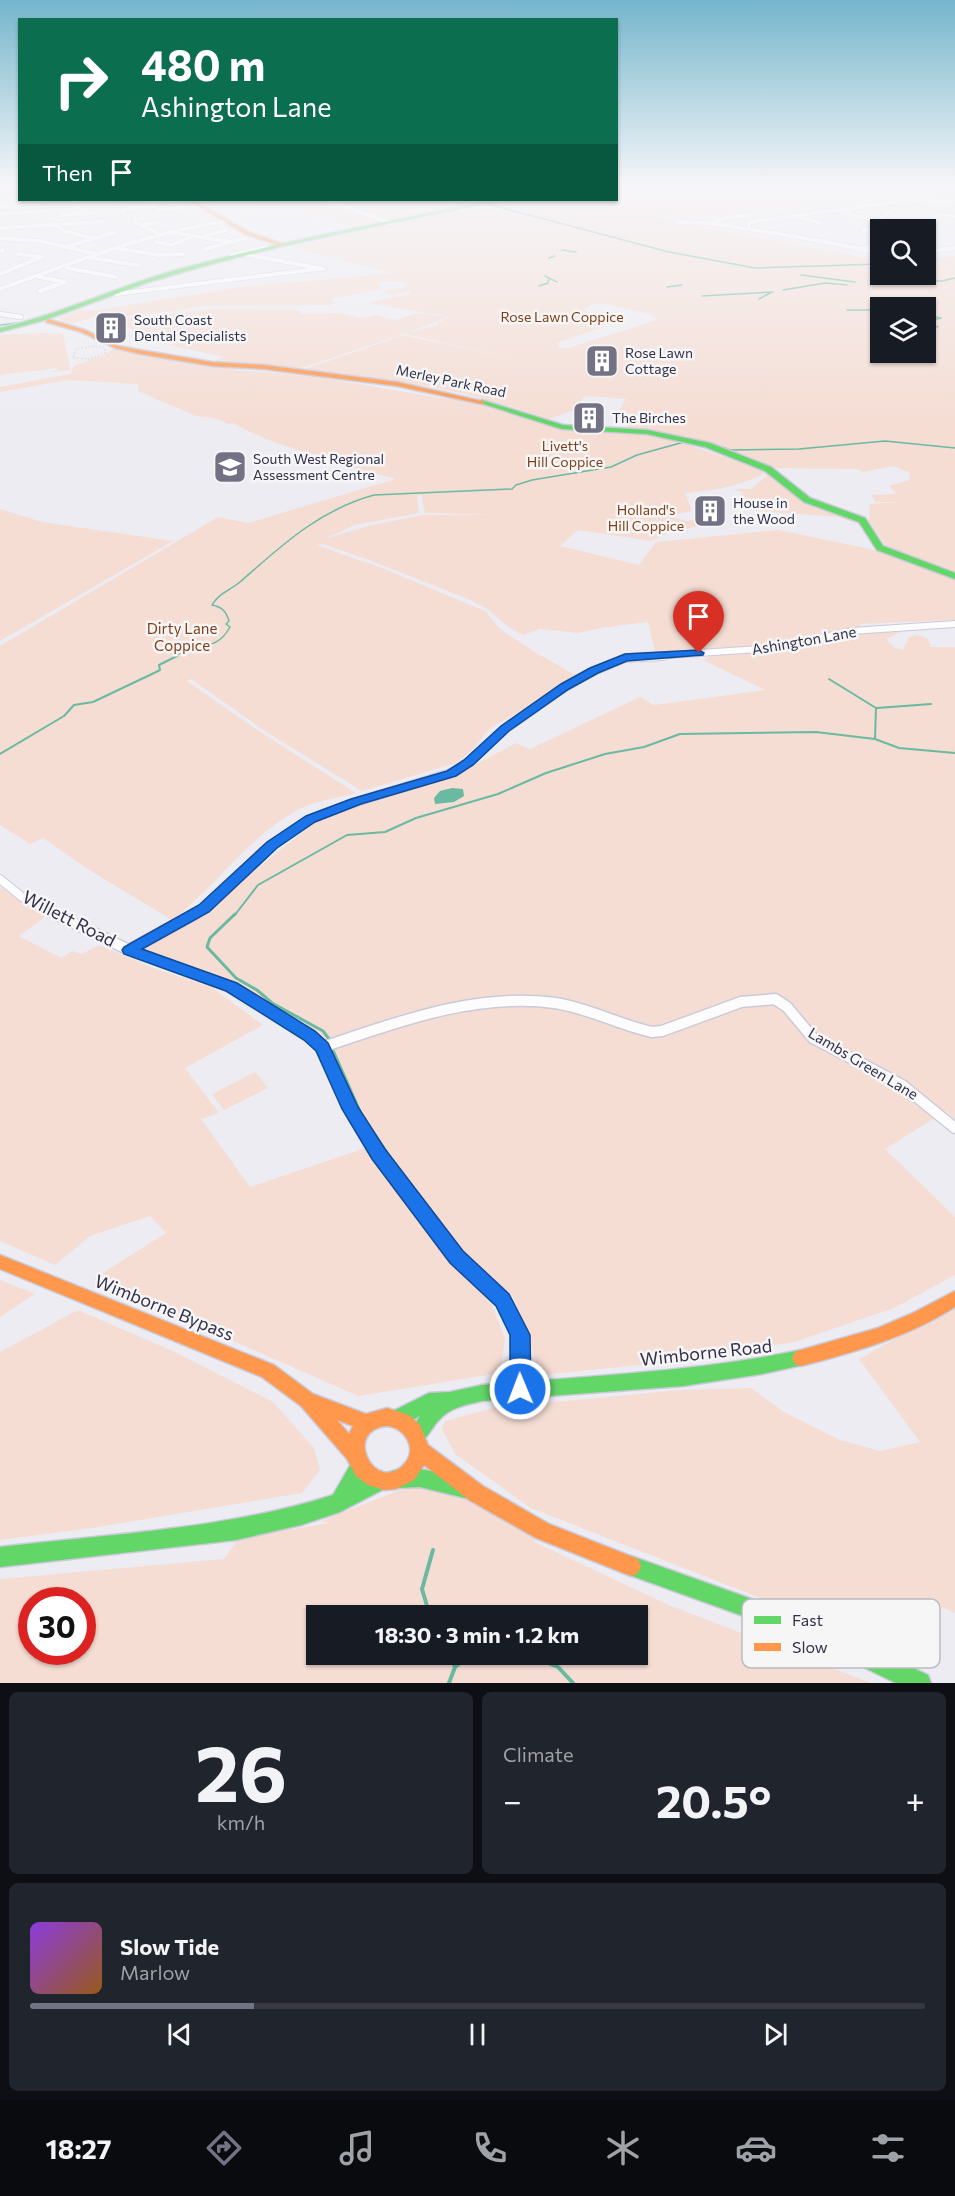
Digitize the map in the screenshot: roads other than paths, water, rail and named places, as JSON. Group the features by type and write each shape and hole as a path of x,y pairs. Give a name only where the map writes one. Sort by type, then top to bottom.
{"main road":[{"path":"0,330 48,321 164,275 211,264"},
{"name":"Merley Park Road","path":"48,321 83,331 117,347 140,352 218,365 273,368 398,384 498,405 562,428 647,432 707,445 772,471 807,500 862,520 880,548 955,576"},
{"name":"Wimborne Bypass","path":"0,1262 267,1371 307,1400 354,1453"},
{"name":"Wimborne Road","path":"396,1419 429,1401 520,1389 740,1370 811,1358 860,1343 907,1324 955,1298"},
{"name":"Wimborne Bypass","path":"307,1400 369,1424"},
{"path":"417,1436 432,1414 450,1400"},
{"path":"0,1557 236,1530 301,1515 340,1502 388,1480 411,1469 420,1450 417,1436 405,1422 387,1418 369,1424 355,1440 354,1453 359,1468 365,1473 388,1480 420,1478 476,1493"},
{"path":"420,1450 476,1493 543,1531 742,1608"},
{"path":"340,1502 359,1468"},
{"path":"888,1668 920,1683"}],"street":[{"path":"0,274 27,264"},
{"path":"0,290 74,264"},
{"path":"128,264 138,265"},
{"path":"281,264 333,271"},
{"path":"0,265 16,268"},
{"path":"64,267 116,277"},
{"path":"116,294 310,269"},
{"path":"39,277 65,282 39,291"},
{"path":"3,282 18,284"},
{"path":"39,291 48,294"},
{"path":"0,314 21,317"},
{"name":"Ashington Lane","path":"129,950 204,909 272,845 310,819 356,802 451,773 469,763 505,729 565,687 594,670 625,658 774,648 852,631 955,624"},
{"name":"Willett Road","path":"0,879 30,901 91,933 129,950 231,987 309,1035 323,1047 350,1109 378,1154 456,1257 502,1300 520,1335 520,1389"},
{"name":"Lambs Green Lane","path":"323,1047 383,1026 427,1014 509,1001 557,1003 652,1032 662,1031 733,1005 767,998 779,1000 787,1006 799,1025 813,1038 902,1086 955,1128"}],"waterway":[{"path":"731,264 755,268 870,264"},
{"path":"801,275 855,282"},
{"path":"545,276 549,278"},
{"path":"539,286 548,283 549,278"},
{"path":"549,278 557,282"},
{"path":"936,281 955,278"},
{"path":"783,290 825,283 847,285"},
{"path":"667,287 682,285"},
{"path":"702,296 773,292"},
{"path":"759,299 770,293"},
{"path":"847,310 870,310"},
{"path":"936,317 941,318 936,319"},
{"path":"0,325 26,322"},
{"path":"725,448 730,450 799,449 885,441 955,448"},
{"path":"175,657 182,651 211,644 224,636 230,627 226,624 229,621 225,612 212,605 218,597 302,531 318,520 354,502 374,495 512,489 516,485 532,480 611,467 637,455 684,442"},
{"path":"0,754 64,716 74,705 93,702 160,670 159,665 175,657"},
{"path":"829,679 876,708 875,739"},
{"path":"877,708 931,704"},
{"path":"234,916 258,885 347,835 385,832 416,818 498,794 546,773 605,754 644,747 680,734 816,732 875,739"},
{"path":"875,739 899,748 955,753"},
{"path":"235,914 210,938 207,947 236,978 257,990 272,1003 323,1031 329,1039"},
{"path":"332,1048 362,1116 398,1169"},
{"path":"427,1605 422,1589 433,1550"},
{"path":"553,1665 558,1667 573,1683"},
{"path":"449,1683 455,1667"}],"railway":[{"path":"92,346 103,347 106,352 91,359 73,358 76,349 92,346"}],"place":[{"name":"South Coast Dental Specialists","path":"111,328"},
{"name":"Rose Lawn Cottage","path":"602,361"},
{"name":"The Birches","path":"589,418"},
{"name":"South West Regional Assessment Centre","path":"230,467"},
{"name":"House in the Wood","path":"710,511"}],"park label":[{"name":"Rose Lawn Coppice","path":"562,317"},
{"name":"Livett's Hill Coppice","path":"565,454"},
{"name":"Holland's Hill Coppice","path":"646,518"},
{"name":"Dirty Lane Coppice","path":"182,638"}]}
